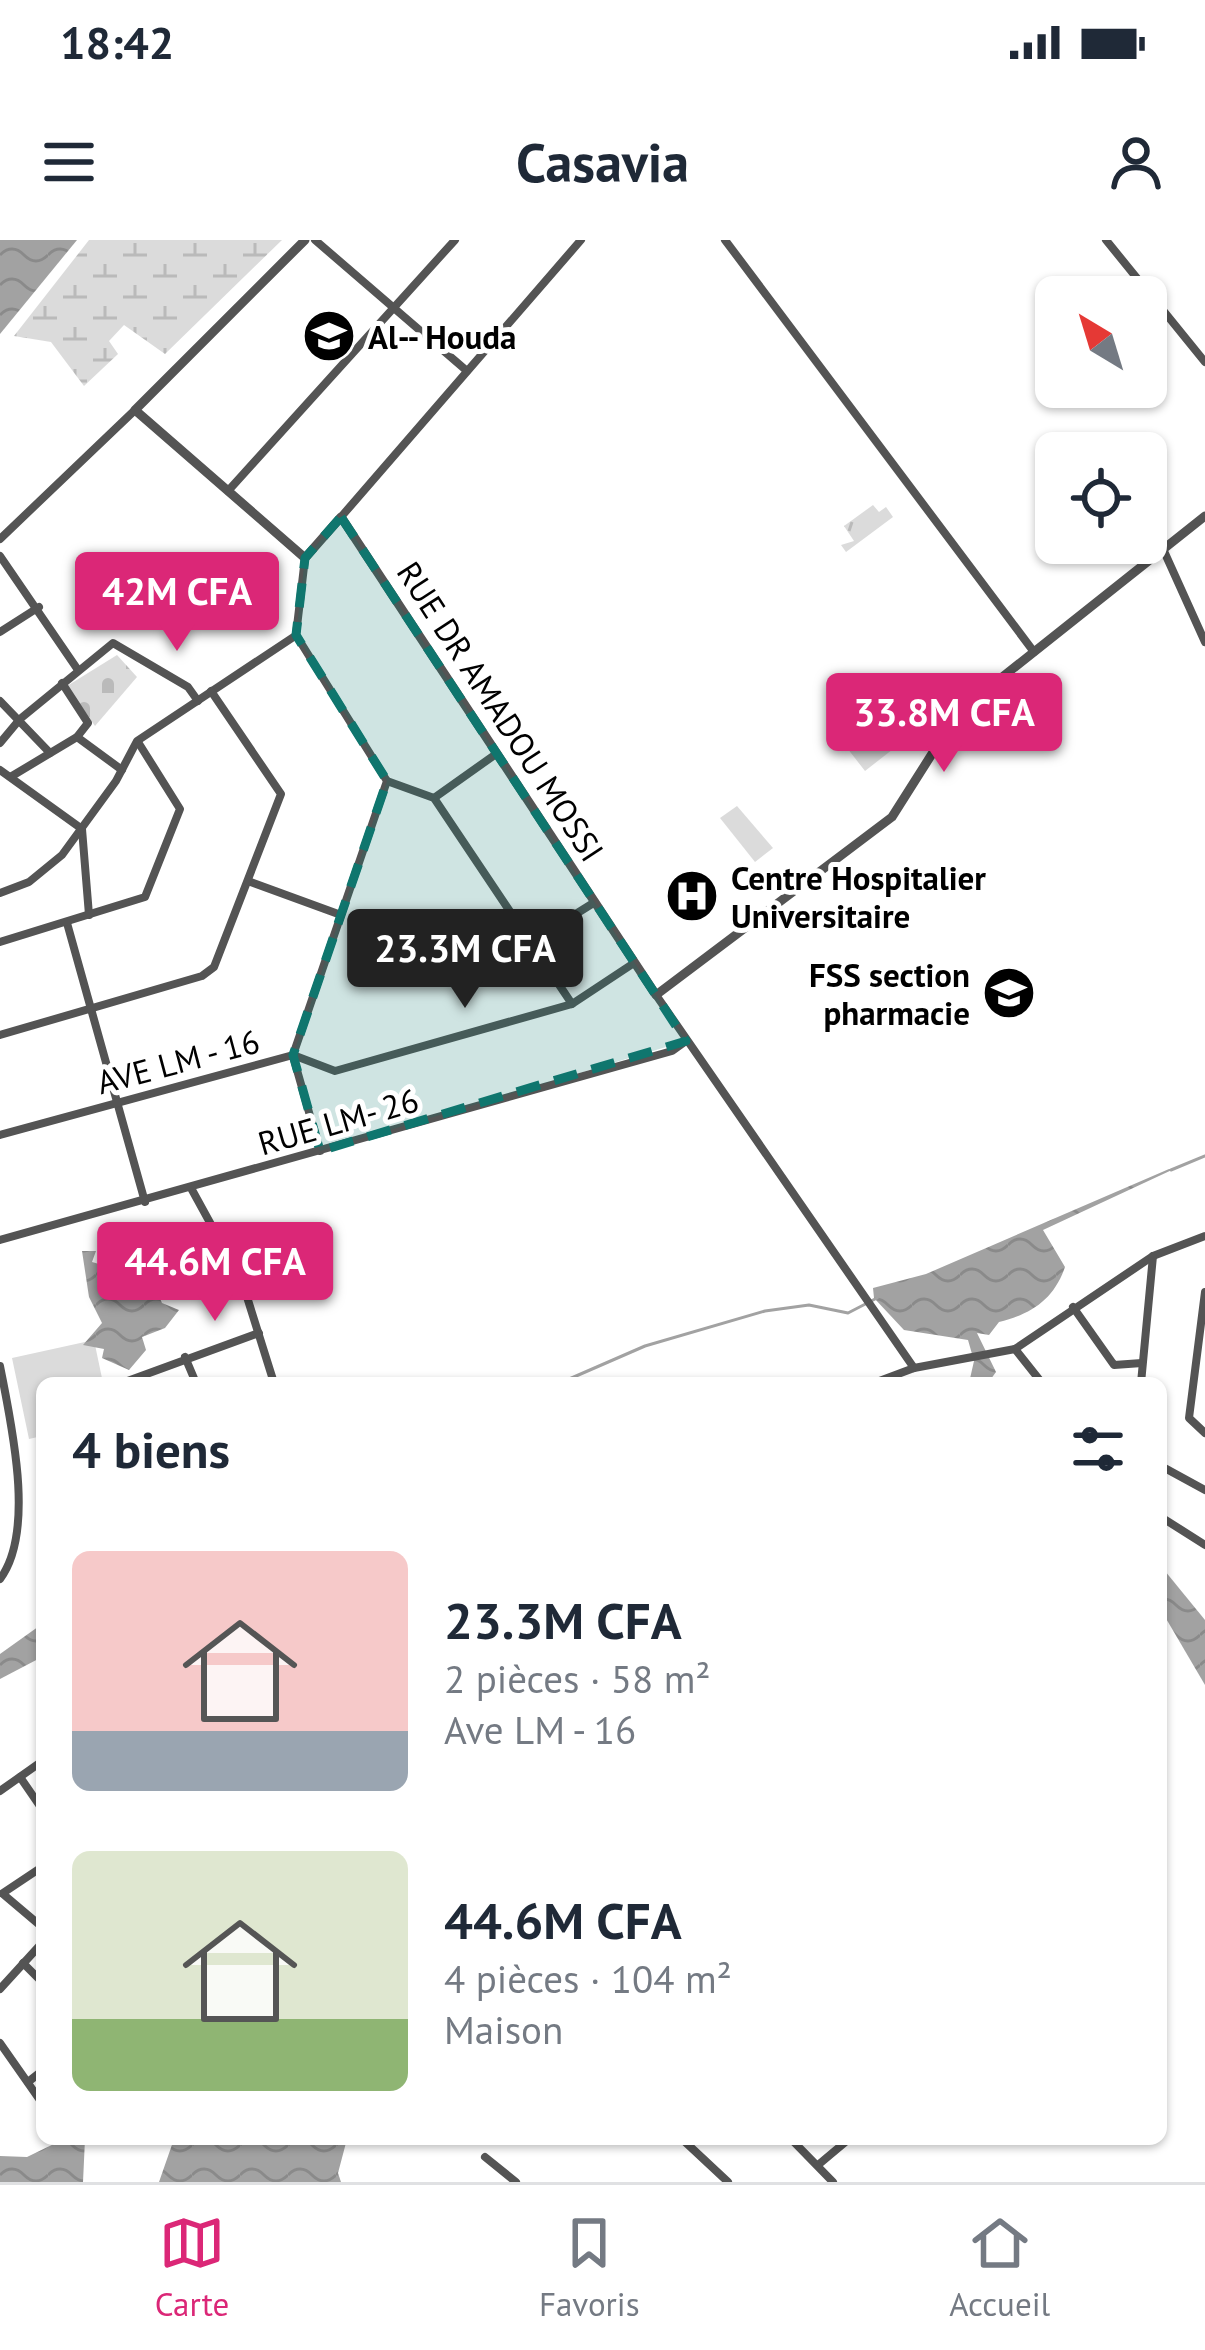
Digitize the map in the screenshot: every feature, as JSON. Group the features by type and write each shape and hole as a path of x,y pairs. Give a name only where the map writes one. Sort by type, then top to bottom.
{"street":[{"path":"0,539 305,240"},
{"path":"315,240 467,371"},
{"path":"228,491 454,240"},
{"path":"572,1004 434,798 387,782 296,635 305,558 581,240"},
{"path":"725,240 1034,652"},
{"path":"1106,240 1205,362"},
{"path":"135,410 305,558"},
{"path":"1167,546 1205,516"},
{"name":"RUE DR AMADOU MOSSI","path":"340,518 656,995"},
{"path":"0,556 78,670"},
{"path":"1167,558 1205,642"},
{"path":"914,1368 656,995 892,817 949,729 976,698 1144,564"},
{"path":"0,632 39,608"},
{"path":"0,892 29,882 82,829 137,741 296,635"},
{"path":"0,743 20,719 116,643 188,687 198,700"},
{"path":"12,776 76,737 88,723 62,683"},
{"path":"0,1035 212,970 281,794 212,692"},
{"path":"0,701 50,753"},
{"path":"76,737 122,770"},
{"path":"0,942 145,897 180,809 137,741"},
{"path":"434,798 496,754"},
{"path":"0,770 82,829 89,915"},
{"path":"320,1151 292,1055 387,782"},
{"path":"248,881 341,915"},
{"path":"531,942 595,902"},
{"path":"67,922 145,1202"},
{"name":"AVE LM - 16","path":"0,1135 292,1055 335,1071 572,1004 634,963"},
{"name":"RUE LM- 26","path":"0,1240 672,1051 686,1041"},
{"path":"191,1188 242,1281 272,1377"},
{"path":"899,1377 914,1368 970,1354 1016,1349 1153,1256 1205,1236"},
{"path":"1141,1377 1153,1256"},
{"path":"1205,1292 1189,1418 1205,1433"},
{"path":"1073,1307 1114,1365 1142,1363"},
{"path":"137,1377 259,1333"},
{"path":"1016,1349 1037,1377"},
{"path":"185,1357 193,1377"},
{"path":"0,1366 17,1550 0,1579"},
{"path":"1167,1469 1205,1490"},
{"path":"1167,1521 1205,1545"},
{"path":"1,1789 36,1766"},
{"path":"20,1777 36,1800"},
{"path":"36,1871 1,1893 36,1922"},
{"path":"0,1990 36,1949"},
{"path":"23,1963 36,1976"},
{"path":"0,2043 36,2094"},
{"path":"28,2082 36,2076"},
{"path":"688,2145 728,2182"},
{"path":"798,2145 832,2182"},
{"path":"805,2151 806,2145"},
{"path":"818,2165 842,2145"},
{"path":"485,2157 516,2182"}],"highlighted area":[{"path":"341,517 686,1041 320,1151 293,1055 387,781 296,635 305,558"}],"green space":[{"path":"89,240 282,240 165,354 124,325 109,341 118,354 84,386 51,342 14,336"},
{"path":"873,505 879,512 886,507 893,517 846,552 841,545 854,541 844,526"},
{"path":"117,655 137,677 95,726 67,686"},
{"path":"897,689 925,724 916,731 912,728 911,735 865,771 837,735"},
{"path":"737,806 773,848 755,862 720,818"},
{"path":"94,1340 102,1377 36,1377 36,1437 29,1439 12,1358"}],"water":[{"path":"0,240 77,240 0,334"},
{"path":"1174,1169 1043,1230 1065,1267 1055,1288 1040,1303 999,1322 989,1335 977,1333 996,1372 992,1377 970,1377 974,1361 968,1340 904,1330 874,1298 873,1288 926,1274"},
{"path":"133,1240 141,1253 168,1257 155,1288 162,1303 179,1310 165,1328 142,1337 146,1350 129,1370 102,1358 104,1349 83,1345 102,1323 89,1297 82,1251 96,1251 92,1262 99,1264 106,1259 107,1241 114,1253"},
{"path":"1167,1573 1205,1620 1205,1685 1167,1620"},
{"path":"36,1628 36,1660 0,1679 0,1654"},
{"path":"52,2145 85,2145 83,2182 0,2182 0,2156 27,2157"},
{"path":"172,2145 345,2145 338,2173 341,2182 159,2182"}],"waterway":[{"path":"1171,1170 1205,1156"},
{"path":"574,1377 645,1346 765,1311 809,1305 848,1313 877,1298"}],"place":[{"name":"Al-- Houda","path":"329,336"},
{"name":"Centre Hospitalier Universitaire","path":"692,896"},
{"name":"FSS section pharmacie","path":"1009,993"}]}
